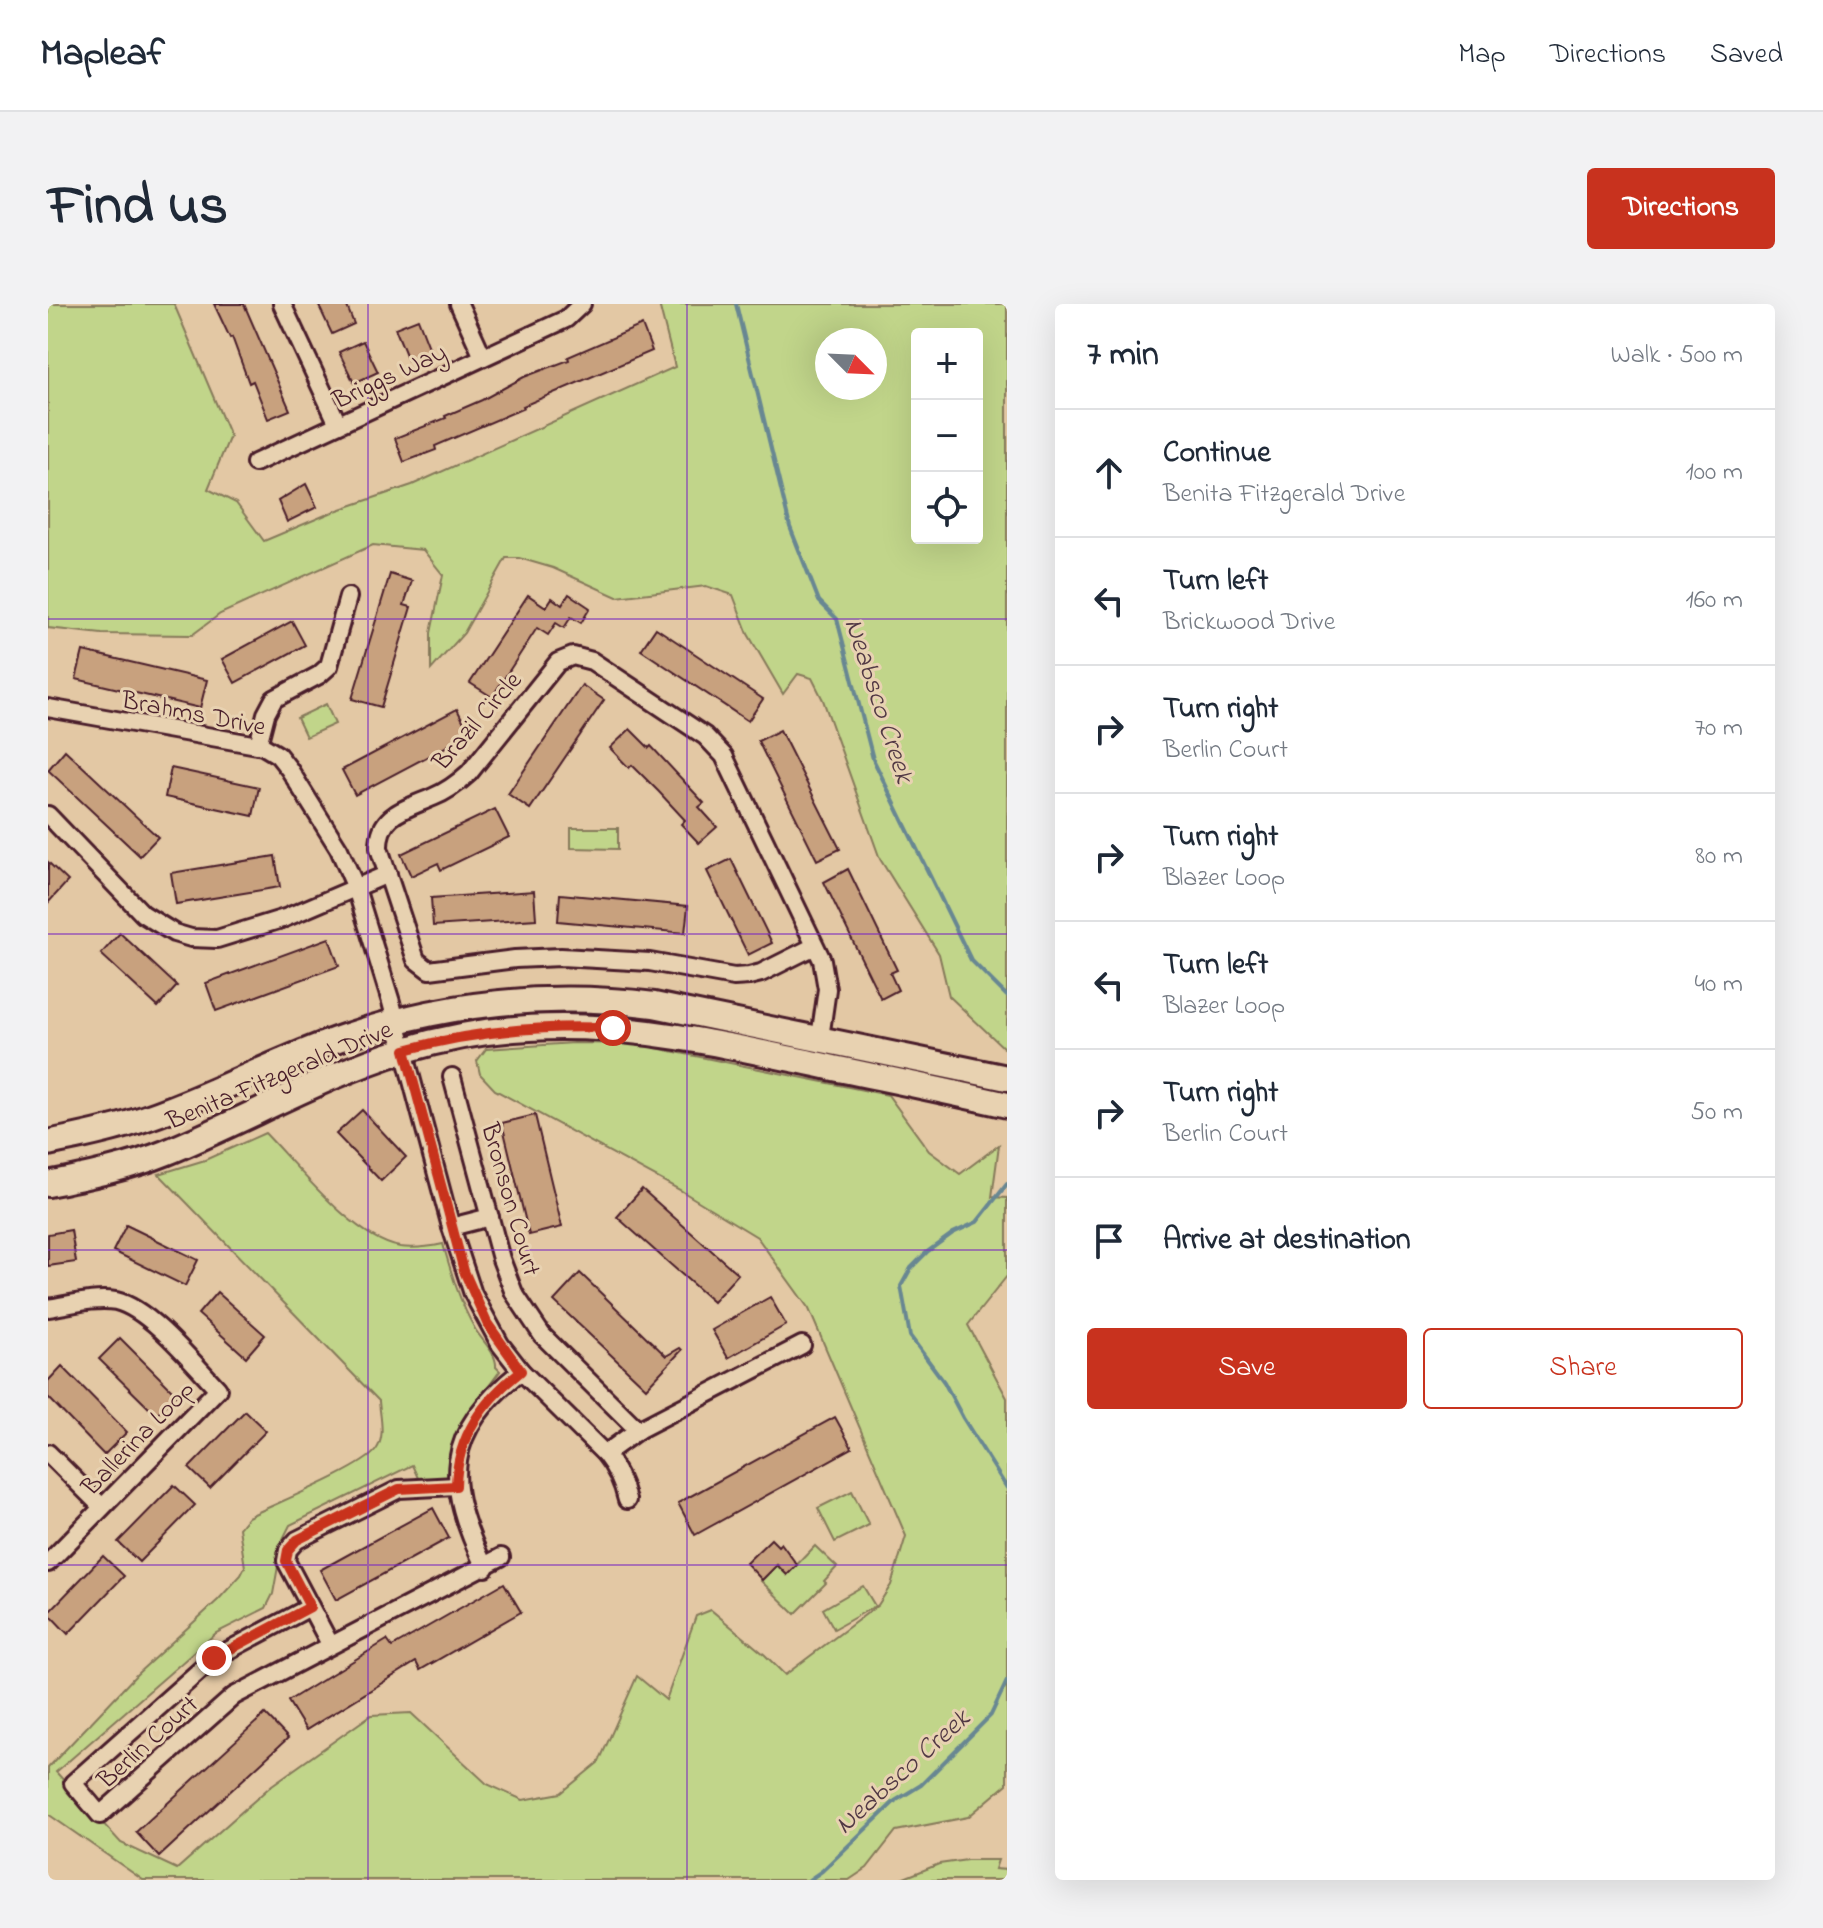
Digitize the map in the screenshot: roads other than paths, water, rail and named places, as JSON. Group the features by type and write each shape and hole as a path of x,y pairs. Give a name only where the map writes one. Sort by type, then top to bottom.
{"main road":[{"name":"Benita Fitzgerald Drive","path":"48,1143 130,1124 343,1037 397,1021 485,1004 539,998 608,999 716,1015 1007,1078"},
{"name":"Benita Fitzgerald Drive","path":"48,1184 89,1176 164,1153 319,1082 405,1050 485,1032 531,1027 613,1028 693,1038 1007,1105"}],"street":[{"path":"282,304 338,424"},
{"path":"459,304 483,357"},
{"name":"Briggs Way","path":"255,463 566,319 582,304"},
{"path":"258,745 266,714 274,699 319,675 329,666 348,597"},
{"name":"Brazil Circle","path":"815,946 761,973 734,977 650,962 585,958 515,959 429,970 416,960 379,848 379,838 387,819 395,813 451,788 469,773 554,666 565,658 583,657 592,661 714,744 724,756 822,960 827,989 820,1038"},
{"name":"Brahms Drive","path":"49,710 258,745 278,755 289,769 339,849 356,888 397,1021 451,1227 473,1294 500,1344 521,1371 605,1454 623,1483 627,1500"},
{"path":"48,815 143,914 174,933 191,938 217,939 255,929 388,874"},
{"name":"Bronson Court","path":"452,1077 505,1273 527,1315 549,1343 638,1430"},
{"path":"451,1227 490,1217"},
{"name":"Ballerina Loop","path":"48,1308 107,1300 133,1308 149,1319 218,1389 48,1563"},
{"path":"605,1454 638,1430 802,1345"},
{"path":"485,1568 464,1522 456,1486 460,1452 487,1401 521,1371"},
{"path":"48,1453 102,1507"},
{"path":"330,1644 286,1561 292,1545 399,1489 456,1486"},
{"name":"Berlin Court","path":"310,1607 214,1658 73,1783 100,1815 234,1696 501,1557"}],"waterway":[{"name":"Neabsco Creek","path":"736,304 790,527 819,601 837,619 873,759 971,960 1007,996"},
{"name":"Neabsco Creek","path":"1007,1184 977,1222 953,1233 927,1252 911,1268 901,1286 910,1336 944,1382 1007,1488"},
{"name":"Neabsco Creek","path":"809,1880 895,1801 921,1785 991,1715 1007,1681"}]}
